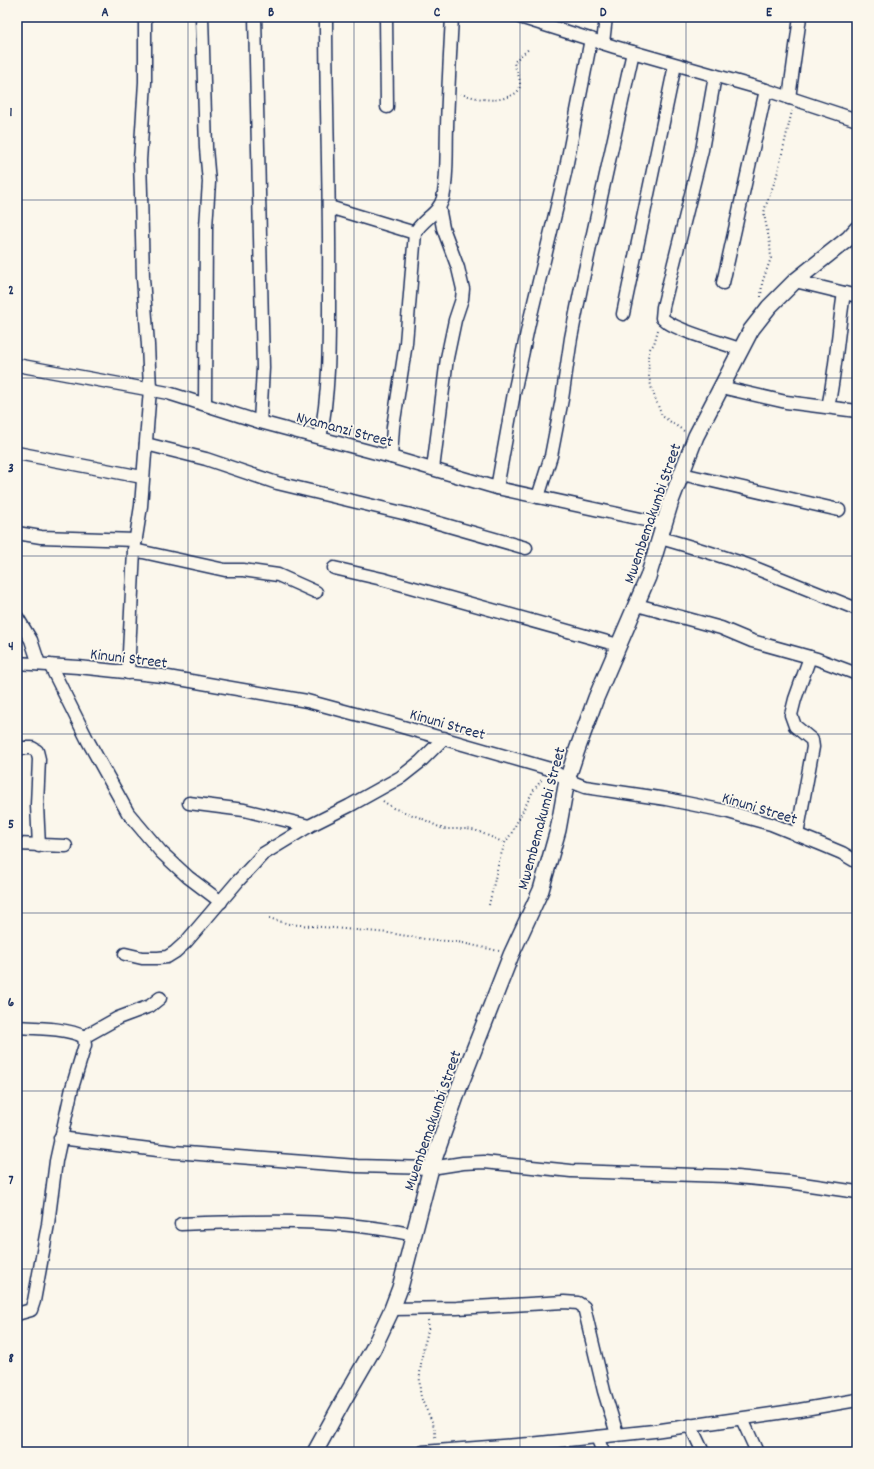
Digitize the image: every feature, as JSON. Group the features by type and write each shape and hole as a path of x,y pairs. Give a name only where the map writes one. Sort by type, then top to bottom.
{"street":[{"path":"128,673 135,545 141,506 142,477 150,389 143,278 140,161 145,82 145,17"},
{"path":"202,17 206,148 209,182 206,227 205,404"},
{"path":"256,17 263,368 260,422"},
{"path":"320,438 325,408 329,352 329,207 326,94 326,17"},
{"path":"386,17 387,107"},
{"path":"391,457 394,420 406,343 415,233 424,220 439,207 443,198 452,17"},
{"path":"520,17 676,65 766,90 857,120"},
{"path":"603,43 606,17"},
{"path":"792,99 800,17"},
{"path":"497,488 514,394 529,323 565,173 591,39"},
{"path":"538,497 551,456 562,399 571,338 633,52"},
{"path":"623,314 676,65"},
{"path":"715,76 702,150 663,307 662,318 666,323 681,329 740,349"},
{"path":"723,283 766,90"},
{"path":"329,207 415,233"},
{"path":"433,469 447,358 462,299 463,289 458,268 443,228 439,207"},
{"name":"Mwembemakumbi Street","path":"315,1452 374,1349 400,1288 431,1168 462,1081 511,955 541,890 558,830 567,780 589,714 648,577 662,531 696,436 740,349 751,330 769,306 795,281 849,238 857,229"},
{"path":"795,281 857,296"},
{"path":"828,407 836,362 844,293"},
{"name":"Nyamanzi Street","path":"17,365 168,392 260,422 391,457 497,488 538,497 662,531 719,556 760,570 791,584 857,609"},
{"path":"721,387 786,402 857,412"},
{"path":"146,444 206,459 277,483 407,514 526,548"},
{"path":"17,454 142,477"},
{"path":"682,474 838,510"},
{"path":"17,533 41,537 135,545 225,570 243,570 278,575 316,592"},
{"path":"334,568 382,579 618,645"},
{"path":"637,605 721,628 752,641 810,657 857,674"},
{"path":"17,617 128,813 161,852 188,877 221,902"},
{"path":"797,835 813,748 812,740 795,726 792,715 795,699 810,657"},
{"name":"Kinuni Street","path":"17,663 162,676 307,701 444,738 550,769 567,780 585,787 641,795 725,811 771,824 855,857"},
{"path":"125,954 142,958 167,957 186,942 263,854 309,826 400,777 420,762 444,738"},
{"path":"17,748 32,748 37,751 39,759 37,805 39,846"},
{"path":"189,803 244,810 309,826"},
{"path":"17,844 66,846"},
{"path":"84,1038 118,1018 150,1006 160,998"},
{"path":"17,1027 60,1031 80,1035 84,1038 85,1045 60,1138 48,1224 34,1300 31,1310 17,1314"},
{"path":"60,1138 174,1152 357,1166 431,1168 463,1163 484,1162 571,1171 726,1176 789,1182 857,1192"},
{"path":"181,1224 286,1222 356,1227 414,1235"},
{"path":"392,1309 465,1308 564,1302 578,1304 584,1307 604,1391 617,1434"},
{"path":"431,1451 478,1450 654,1431 742,1419 857,1400"},
{"path":"742,1419 757,1452"},
{"path":"690,1425 703,1452"},
{"path":"597,1437 603,1452"}],"path":[{"path":"448,90 491,100 504,99 515,94 519,90 520,84 514,63 516,59 530,48"},
{"path":"769,306 761,298 762,283 770,258 770,244 764,214 777,175 792,99"},
{"path":"662,318 654,344 650,349 648,357 649,376 652,390 662,416 696,436"},
{"path":"489,905 499,861 505,843 533,791 550,769"},
{"path":"372,793 393,808 421,818 443,829 467,829 477,831 505,843"},
{"path":"269,918 289,924 389,933 425,939 458,942 511,955"},
{"path":"420,1308 428,1315 429,1326 423,1349 419,1388 420,1400 430,1416 436,1434 435,1442 431,1451"}]}
